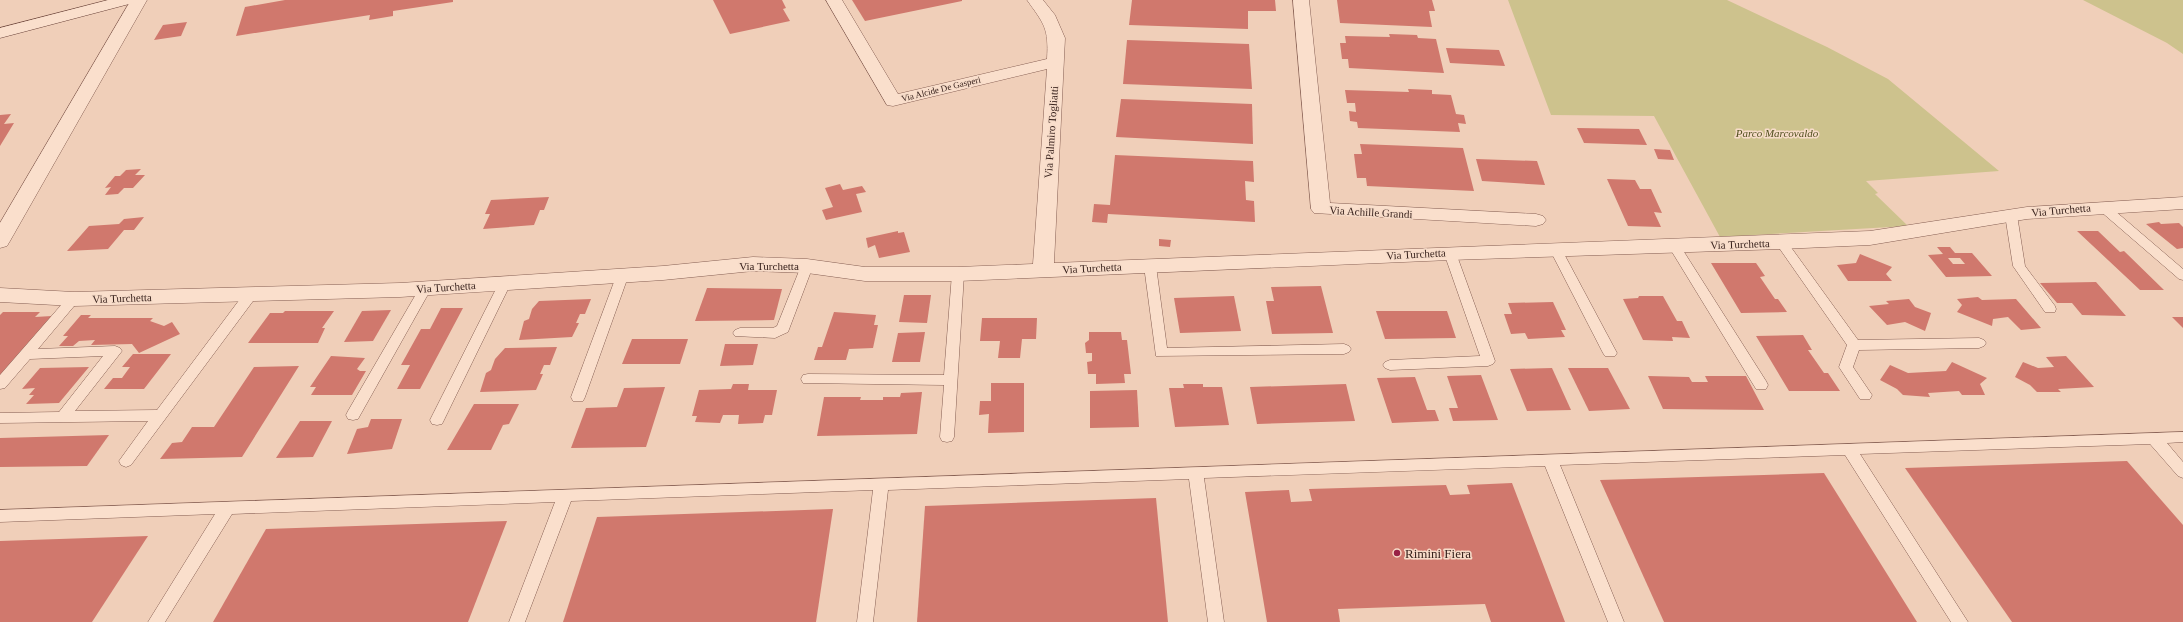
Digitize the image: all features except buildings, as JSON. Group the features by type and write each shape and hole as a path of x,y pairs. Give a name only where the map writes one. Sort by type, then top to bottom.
{"street":[{"path":"0,23 89,0"},
{"path":"0,33 127,0"},
{"path":"0,241 139,0"},
{"name":"Via Alcide De Gasperi","path":"834,0 893,101 1056,62"},
{"name":"Via Palmiro Togliatti","path":"1035,0 1047,15 1058,38 1042,271"},
{"name":"Via Achille Grandi","path":"1301,0 1321,209 1536,220"},
{"name":"Via Turchetta","path":"0,295 74,299 425,289 623,274 663,273 753,264 807,266 865,274 958,274 1450,253 1675,247 1870,238 2011,215 2103,207 2183,203"}],"lane":[{"path":"2103,207 2183,276"},
{"path":"2011,215 2019,266 2050,309"},
{"path":"1781,242 1854,345"},
{"path":"1675,247 1761,385"},
{"path":"1556,250 1610,353"},
{"path":"1390,365 1488,361 1450,253"},
{"path":"740,333 775,333 782,328 807,266"},
{"path":"1150,266 1161,353 1344,349"},
{"path":"578,397 623,274"},
{"path":"947,437 958,274"},
{"path":"437,420 505,283"},
{"path":"353,415 425,289"},
{"path":"126,461 251,294"},
{"path":"0,384 74,299"},
{"path":"1854,345 1979,343"},
{"path":"1854,345 1846,367 1865,396"},
{"path":"27,354 115,351 63,417"},
{"path":"808,379 951,380"},
{"path":"0,418 160,415"},
{"path":"0,516 2183,437"},
{"path":"2154,438 2183,472"},
{"path":"1849,449 1960,622"},
{"path":"1550,460 1616,622"},
{"path":"1196,473 1216,622"},
{"path":"865,622 881,484"},
{"path":"517,622 565,496"},
{"path":"156,622 226,508"}],"green space":[{"name":"Parco Marcovaldo","path":"1508,0 1727,0 1827,47 1888,79 1999,171 1866,181 1878,193 1875,194 1908,226 1720,237 1654,116 1551,115"},
{"path":"2083,0 2183,0 2183,54 2167,43"}],"place":[{"name":"Rimini Fiera","path":"1397,553"}]}
